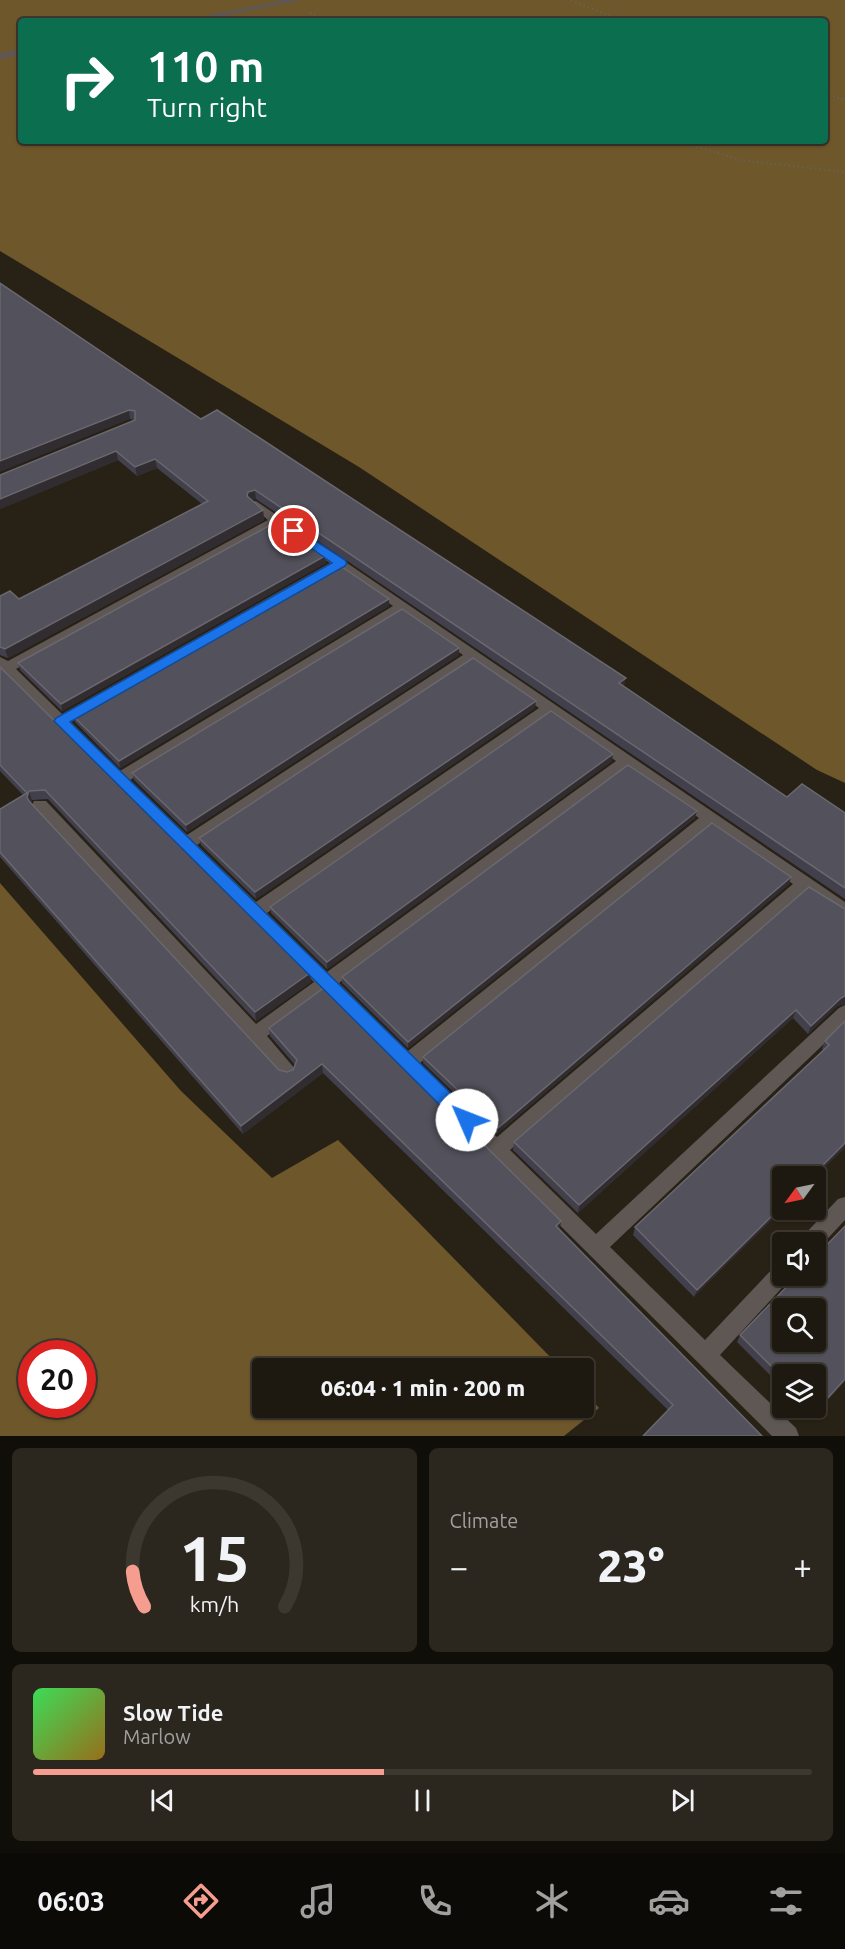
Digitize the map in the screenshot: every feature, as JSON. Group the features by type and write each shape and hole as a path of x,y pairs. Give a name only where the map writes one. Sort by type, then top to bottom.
{"lane":[{"path":"200,18 297,0"},
{"path":"0,56 18,53"},
{"path":"256,505 845,911"},
{"path":"278,520 3,665 788,1436"},
{"path":"61,721 340,563"},
{"path":"119,779 403,606"},
{"path":"186,844 473,655"},
{"path":"255,912 550,708"},
{"path":"255,1036 627,761"},
{"path":"40,805 287,1070"},
{"path":"408,1062 710,818"},
{"path":"497,1149 805,884"},
{"path":"596,1247 845,1013"},
{"path":"821,1232 845,1206"},
{"path":"706,1355 772,1284"}],"path":[{"path":"571,0 615,18"},
{"path":"828,94 845,100"},
{"path":"689,144 741,160 845,172"}],"shaded area":[{"path":"0,0 845,0 845,783 817,770 359,467 0,251"},
{"path":"0,883 181,1091 272,1178 338,1140 551,1358 252,1358 252,1418 586,1418 564,1436 0,1436"},
{"path":"594,1402 599,1408 594,1412"}],"building":[{"path":"0,283 201,419 217,410 626,678 619,683 787,797 802,784 845,813 845,888 255,490 248,492 247,496 263,510 5,649 0,647 0,596 10,591 19,599 208,501 155,459 135,467 116,451 0,499 0,475 135,420 135,411 129,410 0,461"},
{"path":"276,522 325,556 61,704 18,663"},
{"path":"339,565 389,599 119,761 73,716"},
{"path":"402,609 459,648 186,825 132,773"},
{"path":"473,658 536,701 255,892 199,838"},
{"path":"0,667 310,973 255,1012 45,790 29,791 27,797 29,801 279,1070 287,1072 293,1070 297,1060 269,1028 325,987 561,1221 556,1226 762,1436 643,1436 673,1405 322,1064 241,1126 0,852 0,809 27,793 0,765"},
{"path":"551,711 613,754 327,962 270,907"},
{"path":"628,765 697,811 408,1042 342,977"},
{"path":"712,823 791,877 498,1128 423,1057"},
{"path":"809,887 845,909 845,996 811,1026 796,1010 579,1205 514,1142"},
{"path":"845,1021 845,1143 822,1166 772,1166 772,1216 697,1290 635,1227 829,1045 825,1041"},
{"path":"845,1226 845,1379 826,1400 826,1364 772,1364 772,1367 740,1335 772,1302 772,1352 826,1352 826,1298 776,1298 787,1286 826,1286 826,1246"}],"route":[{"path":"294,531 340,563 61,721 467,1120"}]}
